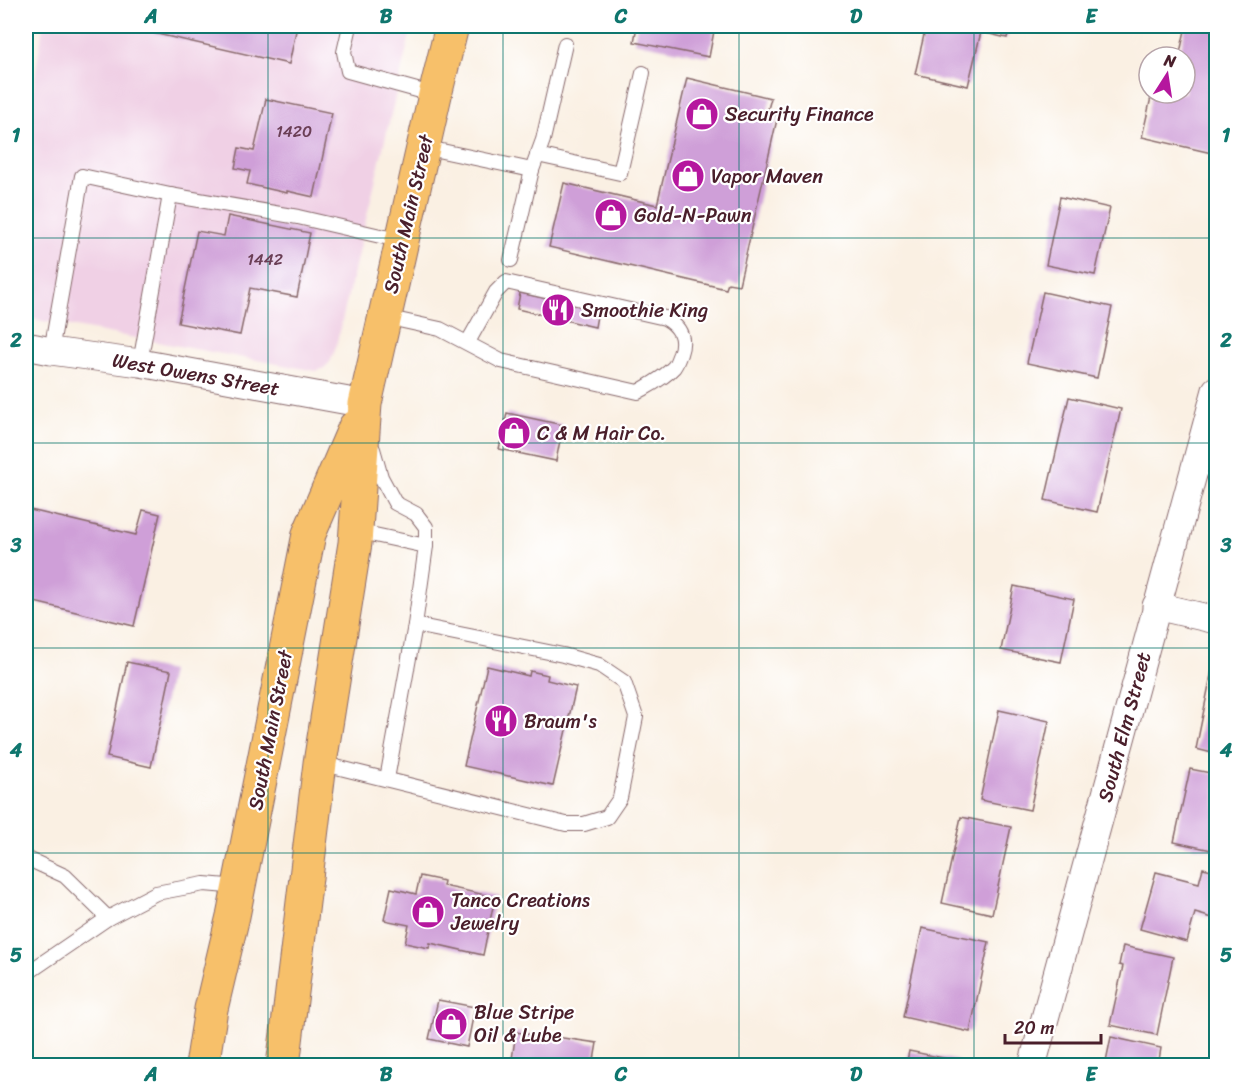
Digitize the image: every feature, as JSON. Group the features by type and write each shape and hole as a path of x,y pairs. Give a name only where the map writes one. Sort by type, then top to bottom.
{"main road":[{"name":"South Main Street","path":"283,1065 320,763 356,531 365,404 452,26"},
{"name":"South Main Street","path":"202,1065 211,1009 239,887 309,534 365,404"}],"street":[{"name":"West Owens Street","path":"38,349 140,363 365,404"},
{"name":"South Elm Street","path":"1032,1065 1216,390"},
{"path":"1156,606 1216,620"}],"lane":[{"path":"350,26 344,52 348,71 435,94"},
{"path":"511,261 532,170 543,140 565,44"},
{"path":"537,155 620,173 643,74"},
{"path":"423,147 532,170"},
{"path":"38,349 82,176 170,195 298,217 402,241"},
{"path":"140,363 170,195"},
{"path":"385,317 440,329 501,361 638,392 659,380 675,366 682,348 682,335 675,324 665,318 506,282 496,292 468,342"},
{"path":"365,404 370,440 381,477 394,503 416,514 426,527 426,546 415,625 387,779"},
{"path":"356,531 426,546"},
{"path":"320,763 566,824 584,824 606,816 620,798 636,717 624,682 599,665 563,655 415,625"},
{"path":"26,858 65,876 108,918"},
{"path":"26,974 108,918 156,893 204,884 239,887"}],"shaded area":[{"path":"43,26 412,26 335,350 330,362 324,368 316,371 26,318 26,137"}],"building":[{"path":"122,26 297,26 289,64"},
{"path":"637,26 715,26 709,57 634,42"},
{"path":"926,26 1010,26 1007,38 981,32 968,86 915,74"},
{"path":"1186,26 1216,26 1216,154 1142,137 1149,105 1197,105 1197,45 1182,45"},
{"path":"687,78 771,98 767,113 778,115 739,285 728,283 726,289 549,247 564,183 657,205"},
{"path":"266,99 332,113 314,197 247,184 250,171 235,168 239,148 254,151"},
{"path":"1060,197 1110,208 1095,275 1046,265"},
{"path":"228,216 310,233 297,297 250,288 240,335 178,323 197,231 224,236"},
{"path":"1043,292 1112,307 1097,378 1027,363"},
{"name":"Smoothie King","path":"520,293 598,310 595,327 517,309"},
{"path":"1069,397 1121,409 1097,512 1045,500"},
{"path":"507,413 563,425 556,461 499,449"},
{"path":"26,509 136,535 143,510 160,514 134,626 26,600"},
{"path":"1014,586 1074,599 1061,662 1001,650"},
{"path":"127,662 171,671 151,767 107,757"},
{"path":"487,666 529,676 530,671 548,675 547,680 576,687 553,786 464,766"},
{"path":"1212,670 1216,671 1216,754 1196,749"},
{"path":"999,710 1049,721 1030,810 980,800"},
{"path":"1190,769 1216,774 1216,851 1174,842"},
{"path":"961,817 1011,827 992,914 942,903"},
{"path":"1203,868 1216,871 1216,919 1195,913 1187,942 1140,929 1156,872 1199,883"},
{"path":"420,876 444,881 443,886 495,897 483,955 430,943 429,948 405,943 409,925 384,920 391,888 416,894"},
{"path":"922,928 989,942 970,1032 903,1017"},
{"path":"1123,946 1173,957 1157,1035 1110,1025 1123,966 1119,965"},
{"path":"438,1000 475,1007 467,1047 429,1039"},
{"path":"516,1032 597,1043 593,1066 511,1066"},
{"path":"1111,1037 1161,1048 1158,1066 1105,1066"},
{"path":"909,1051 958,1061 957,1066 906,1066"}],"place":[{"name":"Security Finance","path":"702,114"},
{"name":"Vapor Maven","path":"688,176"},
{"name":"Gold-N-Pawn","path":"611,215"},
{"name":"Smoothie King","path":"558,310"},
{"name":"C & M Hair Co.","path":"514,433"},
{"name":"Braum's","path":"501,721"},
{"name":"Tanco Creations Jewelry","path":"428,912"},
{"name":"Blue Stripe Oil & Lube","path":"451,1024"}]}
